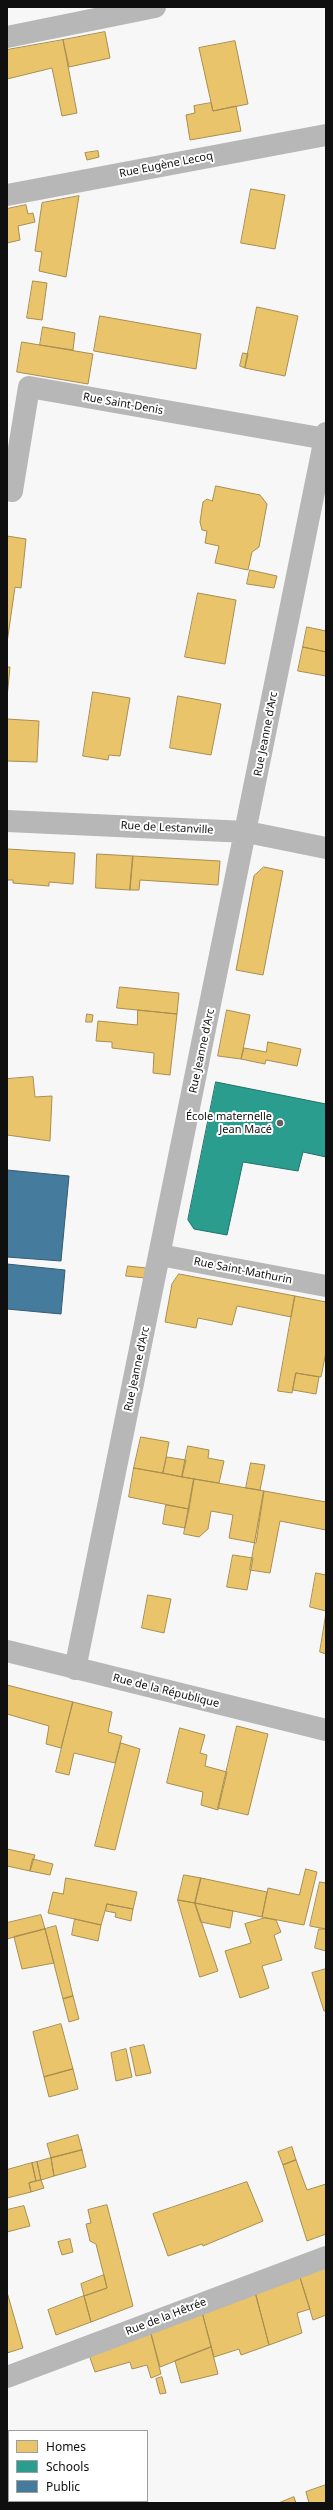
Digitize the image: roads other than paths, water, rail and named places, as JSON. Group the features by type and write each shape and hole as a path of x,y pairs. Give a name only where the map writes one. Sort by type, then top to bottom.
{"street":[{"path":"7,37 155,7"},
{"name":"Rue Eugène Lecoq","path":"7,195 326,135"},
{"name":"Rue Saint-Denis","path":"7,490 12,491 29,387 326,437"},
{"name":"Rue Jeanne d'Arc","path":"75,1669 247,832 326,437"},
{"name":"Rue de Lestanville","path":"7,821 247,832 326,848"},
{"name":"Rue Saint-Mathurin","path":"160,1255 326,1286"},
{"name":"Rue de la République","path":"7,1651 326,1730"},
{"name":"Rue de la Hêtrée","path":"7,2377 326,2257"}],"place":[{"name":"École maternelle Jean Macé","path":"280,1123"}]}
